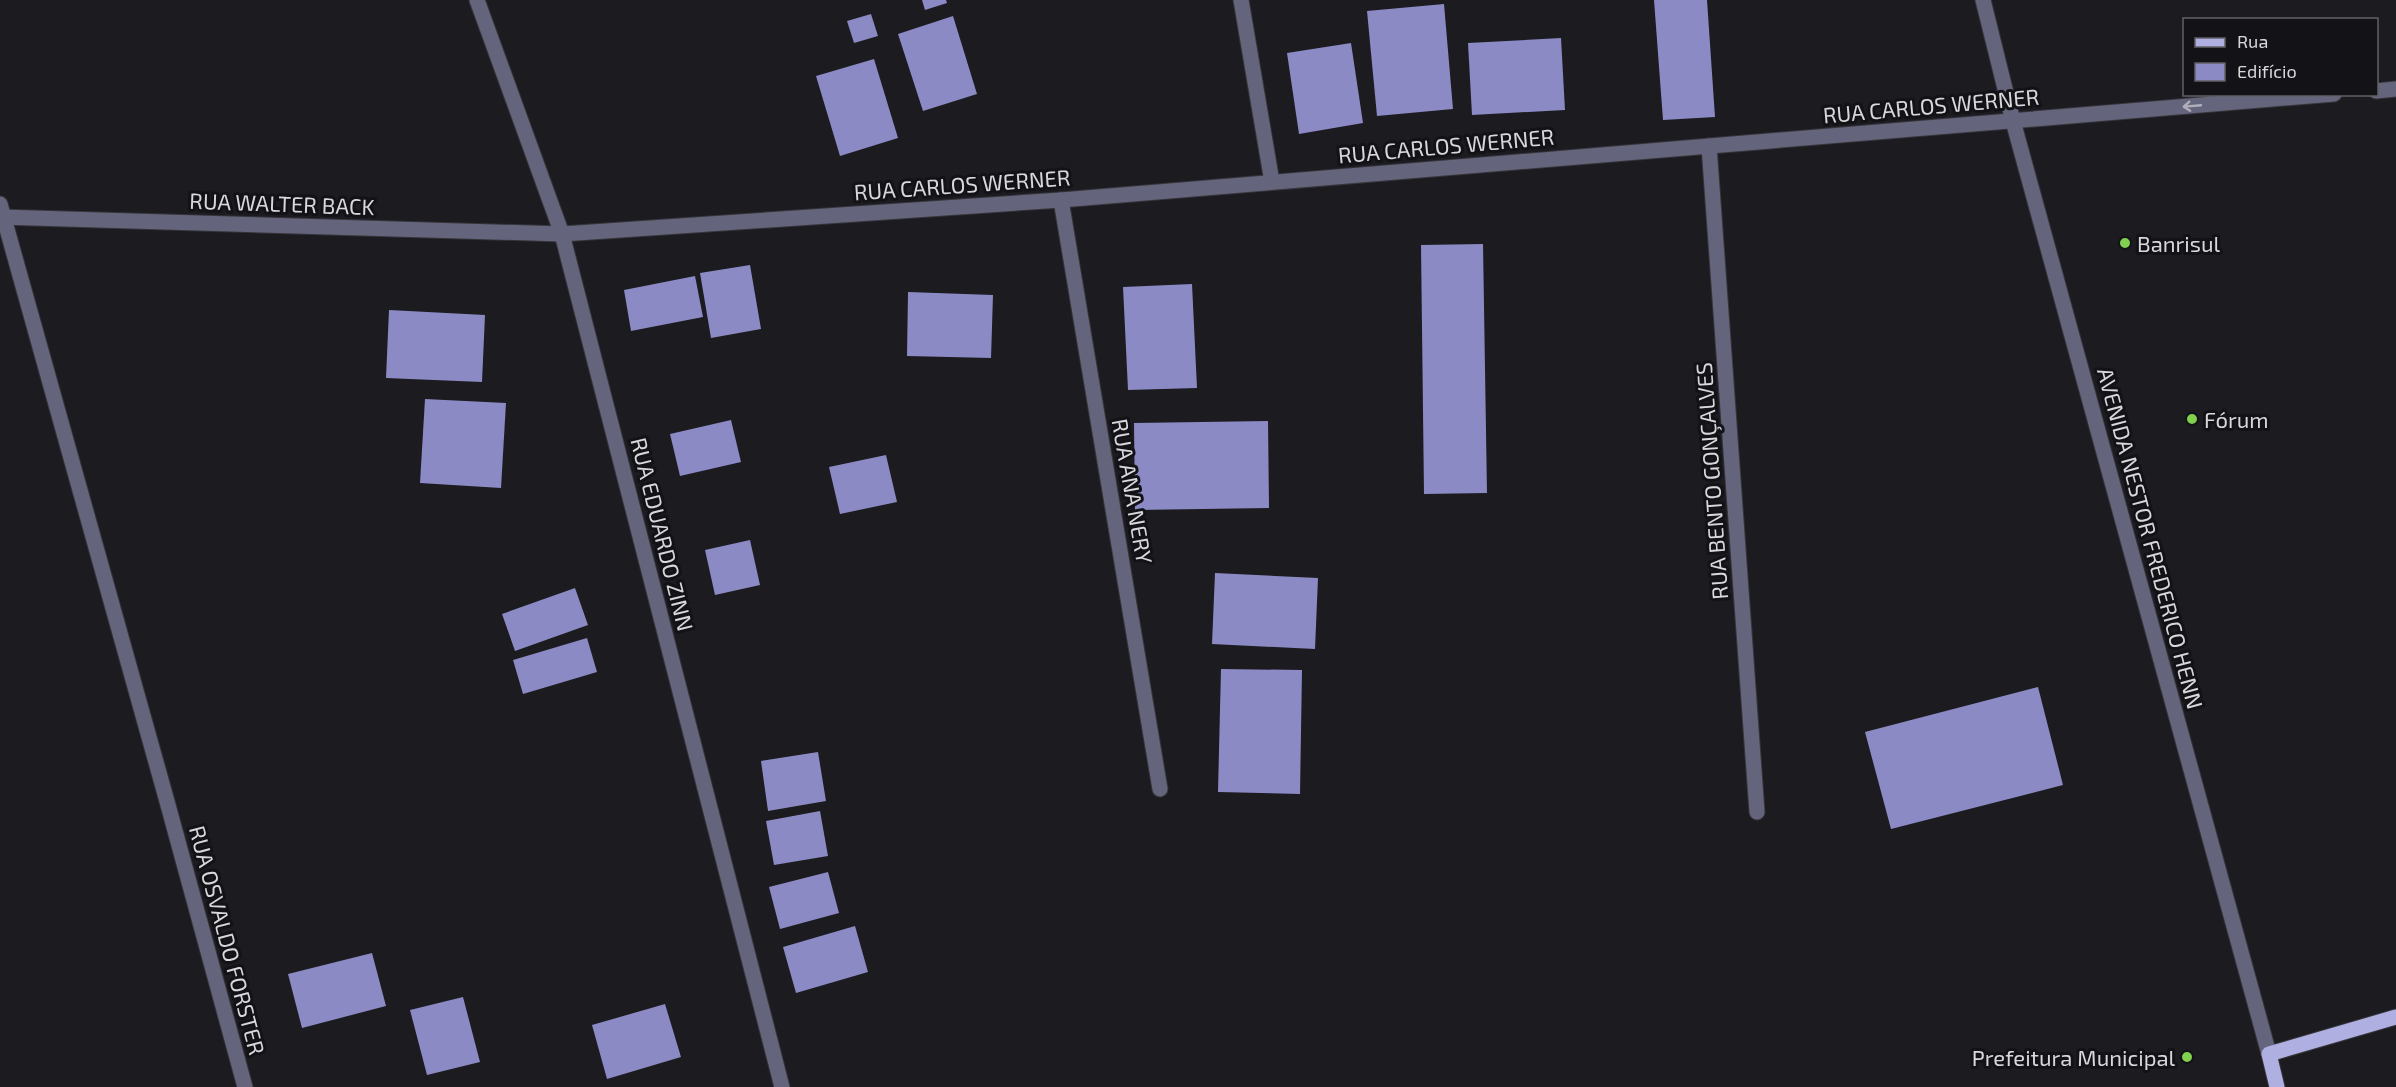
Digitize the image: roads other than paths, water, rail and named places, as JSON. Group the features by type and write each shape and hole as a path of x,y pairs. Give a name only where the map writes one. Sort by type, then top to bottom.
{"main road":[{"path":"2269,1054 2396,1017"},
{"name":"AVENIDA NESTOR FREDERICO HENN","path":"2269,1054 2277,1087"}],"street":[{"name":"RUA EDUARDO ZINN","path":"477,0 562,234 782,1087"},
{"path":"1241,0 1272,182"},
{"name":"AVENIDA NESTOR FREDERICO HENN","path":"1983,0 2013,121 2269,1054"},
{"path":"2378,91 2396,89"},
{"name":"RUA CARLOS WERNER","path":"562,234 1061,200 2310,96"},
{"name":"RUA BENTO GONÇALVES","path":"1709,146 1757,812"},
{"name":"RUA ANA NERY","path":"1061,200 1160,789"},
{"name":"RUA WALTER BACK","path":"2,213 562,234"},
{"name":"RUA OSVALDO FORSTER","path":"2,213 168,805 244,1087"}],"place":[{"name":"Banrisul","path":"2125,243"},
{"name":"Fórum","path":"2192,419"},
{"name":"Prefeitura Municipal","path":"2187,1057"}]}
